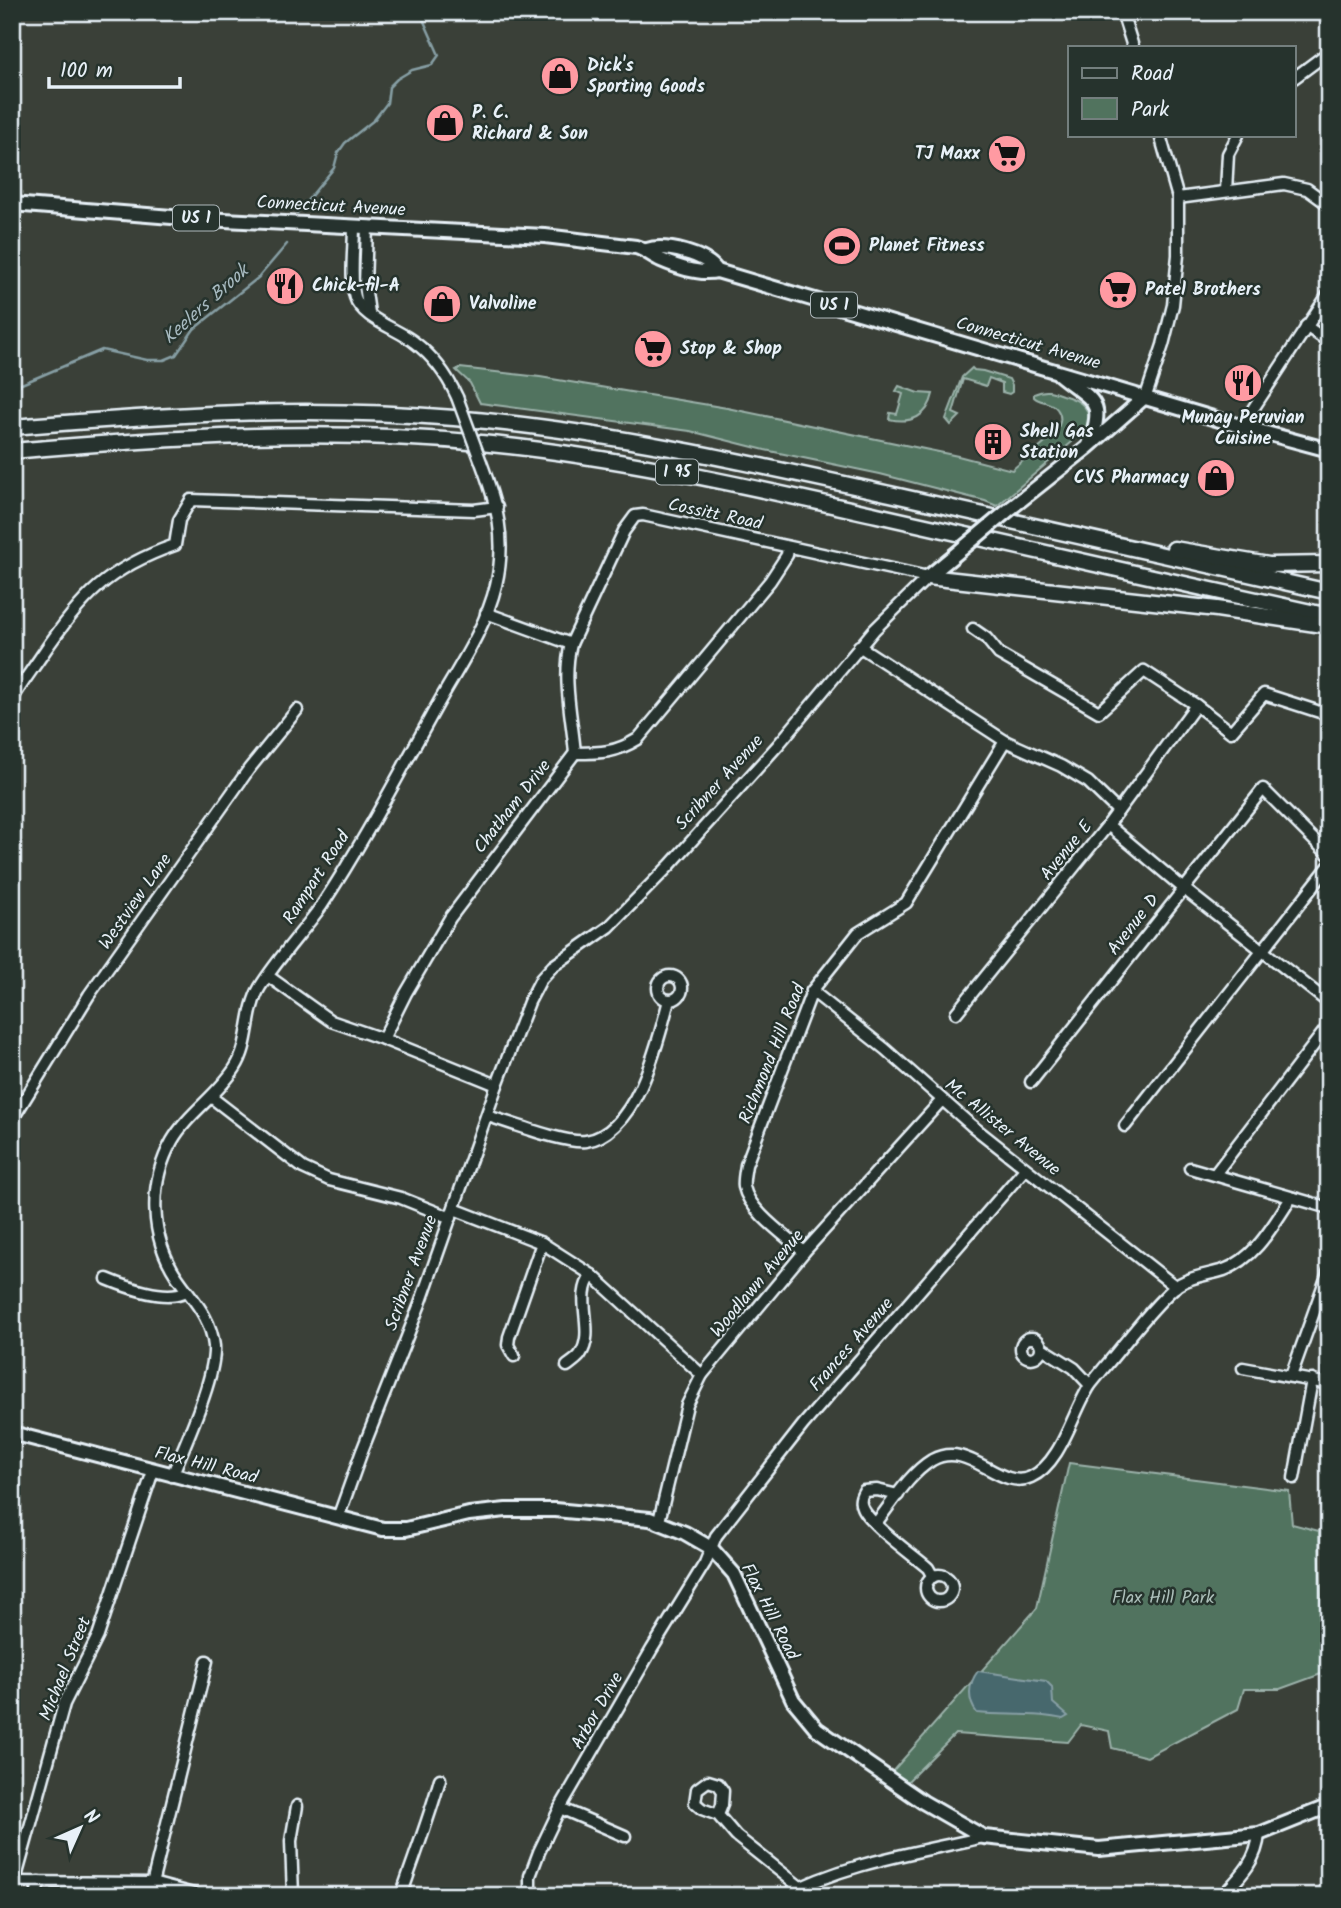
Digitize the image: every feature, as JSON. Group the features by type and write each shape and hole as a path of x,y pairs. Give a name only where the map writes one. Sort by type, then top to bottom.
{"highway":[{"name":"I 95","path":"12,427 166,415 262,411 412,415 518,424 686,450 1329,592"},
{"name":"I 95","path":"12,451 163,438 281,434 397,437 546,450 704,477 1329,616"},
{"path":"1056,531 1269,565 1329,564"},
{"path":"928,577 1217,609 1329,626"}],"main road":[{"name":"Connecticut Avenue","path":"12,204 184,218 545,236 647,250 667,247 705,259 717,271 1329,450"},
{"path":"1053,370 1090,398 1097,408 1097,424 1088,447"},
{"name":"Scribner Avenue","path":"928,577 1146,397"},
{"name":"Flax Hill Road","path":"12,1433 172,1476 394,1530 469,1514 529,1509 612,1514 659,1521 711,1548 734,1574 793,1700 817,1729 923,1802 984,1837 1099,1849 1259,1834 1329,1806"}],"street":[{"path":"1126,13 1133,46"},
{"path":"1296,77 1329,52"},
{"path":"1146,397 1173,305 1178,255 1178,198 1160,136"},
{"path":"1226,191 1228,154 1237,136"},
{"path":"1178,198 1275,184 1307,189 1329,205"},
{"name":"Rampart Road","path":"172,1476 210,1376 214,1358 212,1337 206,1319 170,1267 162,1247 156,1217 156,1189 162,1163 172,1141 186,1121 227,1079 241,1058 254,999 334,884 470,648 496,583 501,534 496,507 457,397 445,375 419,345 361,309 354,291 361,226"},
{"path":"1245,427 1251,412 1329,293"},
{"path":"1306,327 1329,342"},
{"path":"12,700 65,620 93,588 145,555 175,545 179,520 191,500 474,510 496,507"},
{"name":"Cossitt Road","path":"575,752 568,671 571,644 624,531 635,516 643,515 928,577"},
{"name":"Chatham Drive","path":"383,1039 406,993 450,918 575,752 604,753 621,748 638,738 770,581 787,555 788,547"},
{"name":"Scribner Avenue","path":"338,1518 453,1214 529,1002 546,973 609,927 670,865 778,745 859,646 928,577"},
{"path":"486,613 571,644"},
{"path":"974,629 986,638 999,654 1099,712 1144,671 1231,732 1264,694 1329,715"},
{"path":"859,646 1005,741 1061,766 1088,782 1118,811"},
{"name":"Avenue E","path":"956,1013 1108,825 1196,705"},
{"name":"Westview Lane","path":"12,1120 89,995 242,779 297,710"},
{"name":"Richmond Hill Road","path":"804,1252 760,1213 748,1199 743,1184 746,1165 812,992 858,933 906,903 1005,741"},
{"name":"Avenue D","path":"1031,1082 1263,789 1329,855"},
{"path":"1108,825 1329,1003"},
{"path":"1125,1126 1329,866"},
{"path":"268,976 331,1021 383,1039 497,1086"},
{"name":"Mc Allister Avenue","path":"812,992 885,1049 1026,1169 1176,1287"},
{"path":"487,1116 569,1140 584,1141 600,1137 618,1125 633,1101 660,1038 668,1000"},
{"path":"1215,1174 1329,1025"},
{"path":"211,1097 303,1168 329,1180 401,1198 542,1243 592,1275 702,1375"},
{"name":"Woodlawn Avenue","path":"659,1521 687,1405 702,1375 804,1252 942,1100"},
{"path":"1190,1168 1329,1208"},
{"name":"Frances Avenue","path":"711,1548 716,1536 803,1425 1026,1169"},
{"path":"876,1523 918,1471 934,1459 961,1456 1010,1480 1032,1477 1055,1453 1090,1385 1176,1287 1201,1275 1224,1270 1243,1260 1262,1242 1291,1198"},
{"path":"514,1356 508,1345 509,1337 542,1243"},
{"path":"1291,1376 1329,1270"},
{"path":"567,1366 580,1355 587,1335 584,1295 587,1281 592,1275"},
{"path":"107,1279 127,1287 162,1294 179,1294 186,1291"},
{"path":"1042,1348 1074,1368 1090,1385"},
{"path":"1243,1368 1329,1384"},
{"path":"1293,1478 1312,1380"},
{"name":"Michael Street","path":"13,1882 65,1704 98,1636 153,1471"},
{"path":"898,1495 877,1490 864,1491 860,1497 860,1505 876,1523 928,1568 933,1577"},
{"name":"Arbor Drive","path":"530,1896 530,1877 560,1808 705,1563 711,1548"},
{"path":"149,1896 207,1661"},
{"path":"401,1896 424,1835 440,1780"},
{"path":"293,1896 291,1841 297,1806"},
{"path":"560,1808 625,1836"},
{"path":"718,1815 736,1836 800,1887"},
{"path":"1222,1896 1253,1859 1259,1834"},
{"path":"782,1896 858,1866 984,1837"},
{"path":"13,1882 152,1883 201,1896"},
{"path":"36,1896 39,1882"}],"green space":[{"path":"460,368 540,377 727,408 958,456 1012,470 1045,443 1059,426 1057,409 1036,399 1034,394 1042,391 1055,392 1075,400 1087,411 1088,423 1085,431 997,506 880,474 690,431 480,403 470,383 456,370"},
{"path":"972,368 1009,379 1012,392 1002,392 1002,383 989,378 986,386 963,379 953,413 960,416 951,425 946,419 962,377"},
{"path":"899,386 918,393 933,394 923,413 911,419 889,419 890,413 897,414 903,394 896,391"},
{"name":"Flax Hill Park","path":"1069,1463 1289,1491 1292,1524 1319,1531 1323,1657 1329,1658 1329,1675 1321,1674 1280,1689 1244,1689 1238,1709 1147,1757 1112,1748 1109,1731 1081,1725 1068,1742 955,1734 905,1784 890,1774 1037,1608"}],"water":[{"path":"978,1671 1046,1681 1052,1687 1053,1703 1068,1716 1063,1719 977,1713 970,1692"}],"waterway":[{"name":"Keelers Brook","path":"297,213 334,168 338,153 345,143 374,120 387,103 389,87 412,70 432,65 439,55 423,19 429,12"},
{"name":"Keelers Brook","path":"12,388 102,350 147,360 164,360 176,355 194,329 259,277 287,244"}],"place":[{"name":"Dick's Sporting Goods","path":"560,76"},
{"name":"P. C. Richard & Son","path":"445,123"},
{"name":"TJ Maxx","path":"1007,154"},
{"name":"Planet Fitness","path":"842,246"},
{"name":"Chick-fil-A","path":"285,286"},
{"name":"Patel Brothers","path":"1118,290"},
{"name":"Valvoline","path":"442,304"},
{"name":"Stop & Shop","path":"653,349"},
{"name":"Munay Peruvian Cuisine","path":"1243,383"},
{"name":"Shell Gas Station","path":"993,442"},
{"name":"CVS Pharmacy","path":"1216,478"}]}
